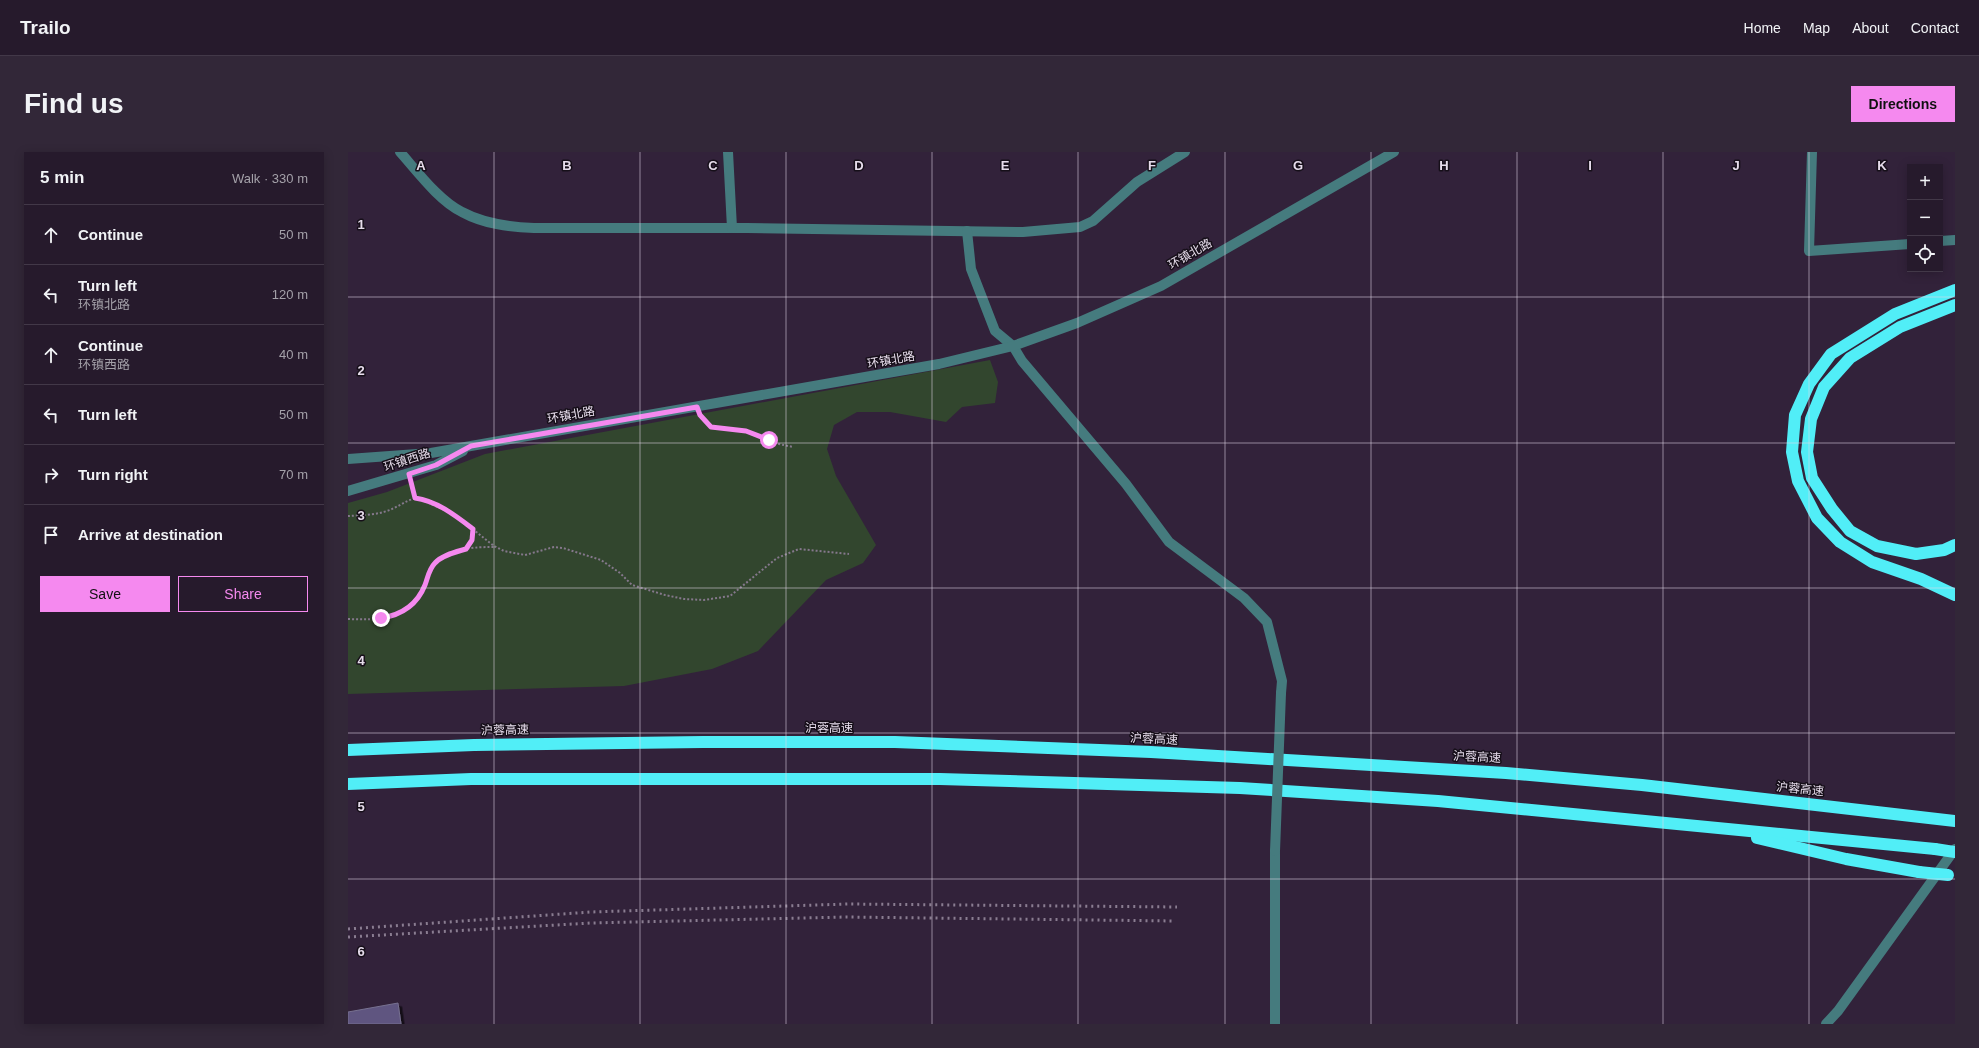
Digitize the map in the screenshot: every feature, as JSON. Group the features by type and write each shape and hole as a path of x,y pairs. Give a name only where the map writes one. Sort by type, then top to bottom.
{"highway":[{"path":"1951,291 1895,314 1831,354 1809,384 1796,415 1792,452 1798,481 1817,518 1840,542 1872,562 1921,579 1955,595"},
{"path":"1953,306 1900,327 1850,358 1824,387 1811,419 1808,452 1812,478 1832,509 1850,531 1877,546 1916,554 1944,550 1955,545"},
{"name":"沪蓉高速","path":"348,750 474,745 703,742 872,742 1151,752 1506,773 1642,785 1955,821"},
{"path":"348,784 471,779 971,780 1240,788 1438,801 1955,851"},
{"path":"1713,828 1846,859 1951,876"}],"street":[{"path":"400,152 443,198 460,212 479,220 510,227 1023,232 1080,227 1094,221 1137,182 1185,152"},
{"path":"728,152 732,228"},
{"name":"环镇北路","path":"348,460 431,453 939,364 1013,346 1077,324 1161,286 1394,152"},
{"path":"1812,152 1809,251 1907,244"},
{"path":"967,231 971,269 995,331 1013,346 1022,361 1126,484 1168,542 1244,598 1267,622 1282,681 1275,851 1275,1024"},
{"path":"1943,241 1955,240"},
{"name":"环镇西路","path":"348,491 436,465 471,446"},
{"path":"1826,1024 1838,1011 1955,851"}],"path":[{"path":"697,407 700,415 711,427 746,431 779,444 794,447"},
{"path":"409,474 415,498"},
{"path":"348,516 386,512 415,498 431,502 455,516 494,546 516,554 525,555 554,547 563,548 601,560 620,573 632,585 665,595 704,600 730,596 738,591 768,564 789,551 811,549 849,554"},
{"path":"466,549 472,540 473,529"},
{"path":"348,619 369,620 392,617 404,612 414,604 430,570 436,562 452,552 494,546"}],"green space":[{"path":"990,360 998,382 995,403 962,407 946,422 890,412 857,412 834,425 827,449 836,476 876,545 863,563 826,580 758,651 712,669 624,686 348,694 348,503 387,492 485,454"}],"building":[{"path":"398,1003 401,1024 348,1024 348,1012"}],"railway":[{"path":"348,929 591,912 849,904 1177,907"},
{"path":"348,937 591,923 846,917 1175,921"}],"route":[{"path":"381,618 392,617 404,612 414,604 425,585 430,570 436,562 452,552 466,549 474,535 473,529 455,516 431,502 420,498 415,498 409,474 436,465 471,446 697,407 704,421 711,427 716,429 746,431 769,440"}]}
